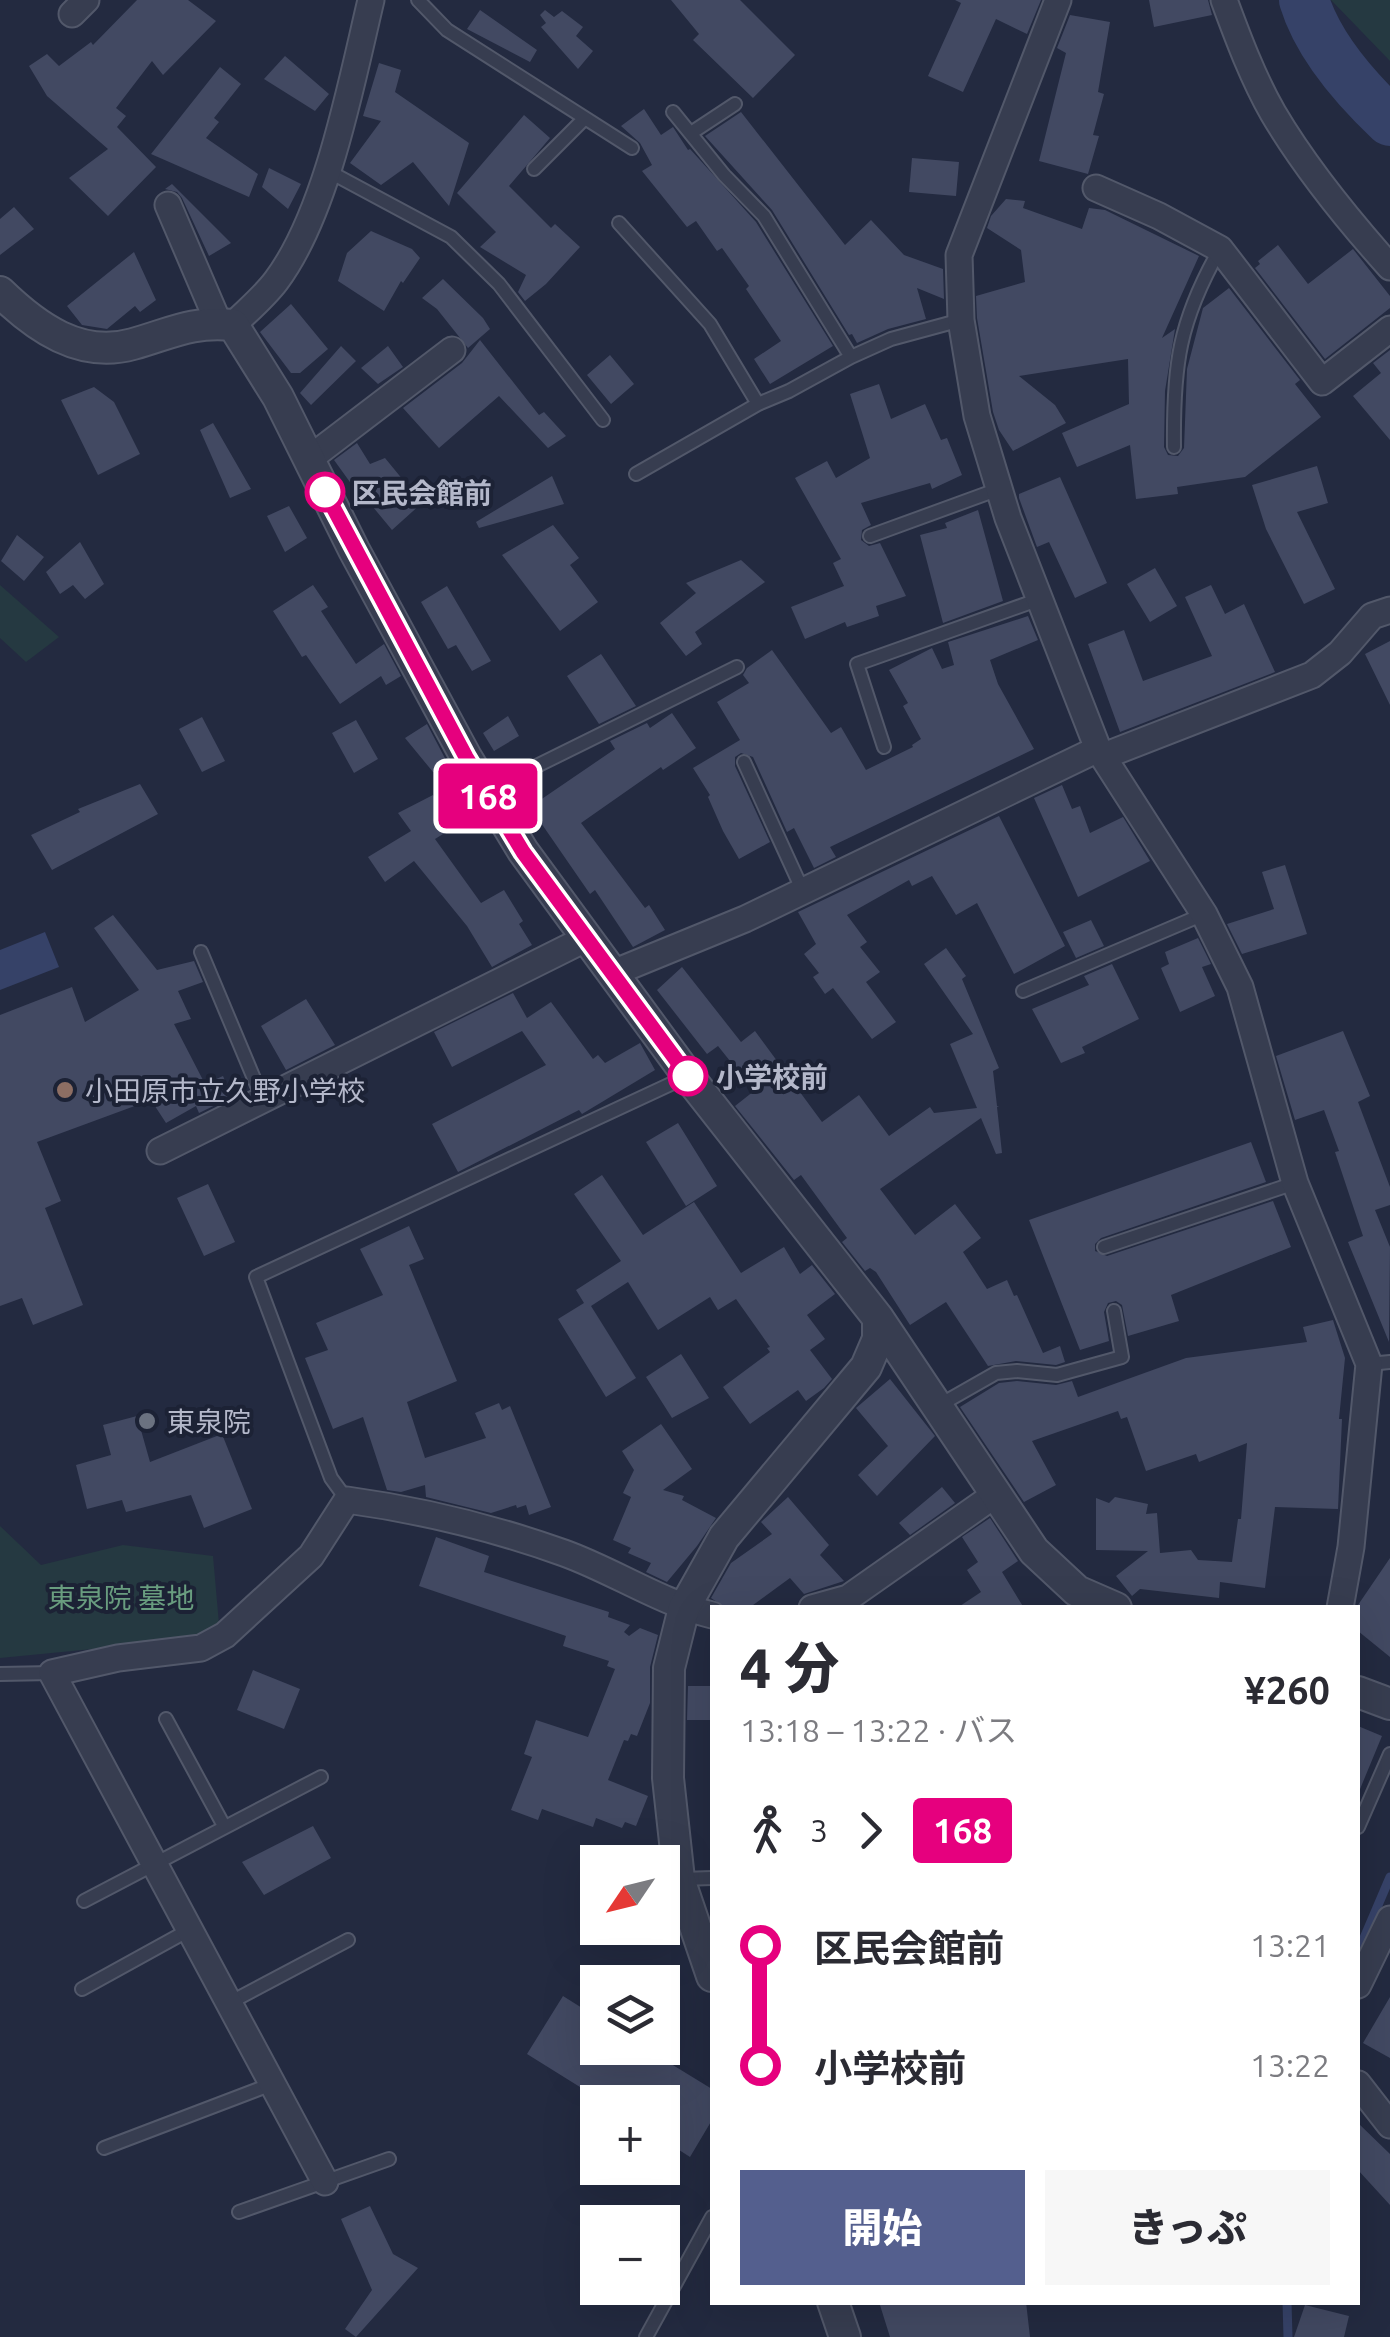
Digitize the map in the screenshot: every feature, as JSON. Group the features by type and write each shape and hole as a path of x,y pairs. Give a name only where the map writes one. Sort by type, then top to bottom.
{"street":[{"path":"0,292 53,336 92,347 128,346 194,324 226,324 276,282 302,238 328,171 371,0"},
{"path":"1058,0 959,255 960,320 977,416 999,488 1101,752 1204,914 1240,987 1294,1182 1380,1363 1341,1605"},
{"path":"1224,0 1273,113 1344,216 1390,266"},
{"path":"1096,188 1220,250 1322,382 1390,330"},
{"path":"168,205 226,324 278,397 354,550 485,791 523,852 688,1076 878,1318 1034,1551 1077,1599 1103,1605"},
{"path":"309,459 452,350"},
{"path":"612,974 745,919 1101,752 1312,676 1340,653 1372,616 1390,610"},
{"path":"160,1151 587,938"},
{"path":"675,1845 668,1778 669,1668 698,1611 724,1537 866,1367 878,1340 878,1318"},
{"path":"823,1605 848,1598 996,1494"},
{"path":"325,2182 52,1673 118,1658 201,1648 226,1634 311,1556 347,1500 446,1518 565,1553 698,1611"},
{"path":"1360,1693 1390,1704"},
{"path":"680,1882 710,1970"},
{"path":"1360,1981 1390,1919"},
{"path":"1360,2087 1390,2125"},
{"path":"834,2305 846,2337"}],"lane":[{"path":"418,0 447,30 632,148"},
{"path":"691,133 736,104"},
{"path":"674,112 724,175 764,216 850,356"},
{"path":"534,169 584,118"},
{"path":"328,171 451,237 499,284 603,420"},
{"path":"619,223 710,324 758,404"},
{"path":"1174,447 1173,384 1188,313 1220,250"},
{"path":"636,474 850,356 891,339 960,320"},
{"path":"870,536 999,488"},
{"path":"884,746 857,664 1040,599"},
{"path":"485,791 737,667"},
{"path":"744,762 802,889"},
{"path":"1023,991 1204,914"},
{"path":"201,952 263,1100"},
{"path":"347,1500 332,1478 256,1277 688,1076"},
{"path":"1104,1247 1294,1182"},
{"path":"938,1406 996,1372 1056,1375 1122,1357 1114,1311"},
{"path":"0,1674 52,1673"},
{"path":"166,1719 224,1826"},
{"path":"1360,1822 1390,1754"},
{"path":"84,1902 321,1778"},
{"path":"680,1879 710,1878"},
{"path":"82,1989 189,1930"},
{"path":"228,2003 348,1940"},
{"path":"104,2148 272,2084"},
{"path":"238,2212 389,2159"},
{"path":"646,2337 710,2221"}],"green space":[{"path":"1390,0 1390,61 1332,1"},
{"path":"0,585 59,637 26,662 0,638"},
{"name":"東泉院 墓地","path":"0,1526 41,1565 123,1545 213,1556 219,1624 196,1639 0,1658"}],"water":[{"path":"45,932 59,967 0,990 0,950"}],"building":[{"path":"137,0 188,0 216,21 163,75 152,61 116,108 126,116 117,127 156,167 108,216 69,178 108,149 47,96 29,66 47,54 59,66 91,42 93,45"},
{"path":"671,0 740,0 795,55 753,98 693,40 699,34"},
{"path":"955,0 1041,0 1027,34 996,19 963,92 928,76 961,3"},
{"path":"1149,0 1208,0 1212,15 1154,27"},
{"path":"480,10 537,50 530,62 467,29"},
{"path":"545,10 554,17 562,11 583,27 576,36 593,51 578,69 541,27 546,23 540,15"},
{"path":"1070,15 1110,22 1098,92 1104,94 1093,135 1099,136 1088,174 1039,161 1066,53 1057,48"},
{"path":"285,56 329,94 315,111 264,79"},
{"path":"379,63 401,70 395,92 469,143 449,206 413,162 381,185 350,163 381,121 363,116"},
{"path":"220,67 241,84 214,118 219,122 206,138 258,174 249,197 151,154"},
{"path":"644,109 661,135 673,127 688,150 756,222 833,346 770,384 754,359 781,341 722,248 717,251 696,221 687,227 642,171 652,165 640,143 621,126"},
{"path":"741,112 845,245 871,220 904,255 943,269 944,299 917,288 926,319 888,329 857,343 849,335 772,210 705,136"},
{"path":"524,115 550,138 509,186 551,228 555,224 580,247 525,301 518,292 526,275 480,247 496,232 457,193"},
{"path":"912,158 959,162 956,196 909,192"},
{"path":"269,168 301,184 288,209 262,187"},
{"path":"172,184 231,243 209,256 182,198 165,189"},
{"path":"1006,199 1025,201 1023,208 1082,229 1089,208 1105,210 1199,256 1162,338 1175,329 1165,391 1164,447 1168,455 1178,456 1184,448 1187,369 1203,308 1229,288 1300,380 1295,384 1321,417 1245,477 1177,487 1178,494 1136,499 1130,445 1077,467 1062,433 1129,404 1128,359 1019,376 1055,405 1066,423 1013,451 993,412 976,296 1025,282 1021,250 987,228 991,216"},
{"path":"14,207 34,229 0,255 0,219"},
{"path":"371,231 412,249 420,258 384,311 338,281 347,253"},
{"path":"1278,245 1308,284 1353,249 1390,296 1390,308 1325,359 1255,268"},
{"path":"134,252 156,300 140,312 135,306 107,329 82,325 67,306"},
{"path":"443,279 490,329 468,348 437,309 422,298"},
{"path":"291,304 328,349 300,373 291,373 260,332"},
{"path":"480,340 539,415 544,412 566,436 548,448 499,396 439,448 403,408 462,363"},
{"path":"341,346 356,361 311,405 300,393"},
{"path":"388,346 403,367 378,384 361,368"},
{"path":"1390,350 1390,440 1353,396 1381,373 1373,363"},
{"path":"610,355 634,384 611,404 587,375"},
{"path":"879,384 891,419 925,404 941,440 947,438 962,475 932,489 930,483 861,503 871,525 862,530 861,540 869,546 880,543 906,596 876,606 879,616 847,627 845,622 805,639 791,607 844,586 833,563 841,559 795,478 827,461 836,478 870,458 850,394"},
{"path":"94,387 114,402 140,454 98,475 61,400"},
{"path":"213,423 251,489 230,498 200,430"},
{"path":"357,443 370,464 385,458 422,503 392,530 334,460"},
{"path":"1317,466 1328,503 1297,512 1335,589 1304,604 1266,529 1252,485"},
{"path":"552,476 564,504 479,528 476,522"},
{"path":"1060,477 1107,583 1075,598 1049,542 1037,547 1019,498 1019,494"},
{"path":"289,506 307,538 285,552 267,516"},
{"path":"978,510 1003,601 943,623 920,535 947,528 945,523"},
{"path":"553,525 579,558 570,565 598,602 560,631 502,555"},
{"path":"17,535 44,557 24,581 1,561"},
{"path":"80,542 104,584 85,599 73,585 60,594 46,572"},
{"path":"741,560 765,582 695,632 702,644 686,656 660,623 696,593 686,583"},
{"path":"1155,568 1177,606 1150,622 1127,584"},
{"path":"313,585 328,607 321,611 356,664 384,644 401,676 386,685 381,676 340,704 306,655 302,657 273,611"},
{"path":"1211,585 1225,614 1244,604 1275,672 1120,732 1088,644 1124,630 1143,681 1212,656 1185,597"},
{"path":"447,586 491,661 472,671 456,645 448,649 421,602"},
{"path":"1028,616 1038,640 990,660 998,684 1034,749 830,847 836,857 814,868 794,828 787,832 753,757 741,753 735,757 735,766 770,842 739,859 693,768 740,740 717,702 749,683 743,675 747,668 772,650 831,733 841,727 866,770 913,747 921,739 903,706 908,703 889,670 932,648 942,669 954,665 948,642"},
{"path":"1390,641 1390,705 1365,654"},
{"path":"601,654 636,706 599,724 567,676"},
{"path":"672,713 696,748 663,770 661,767 581,823 665,930 633,947 595,890 590,894 530,807 615,749 610,741 647,723 650,728"},
{"path":"508,716 519,736 494,751 483,733"},
{"path":"202,717 225,761 202,772 179,729"},
{"path":"356,720 378,759 354,773 332,733"},
{"path":"427,724 448,764 433,772 405,738"},
{"path":"140,784 158,814 52,870 31,835 80,812 78,809"},
{"path":"1062,785 1072,809 1080,806 1090,833 1123,817 1150,861 1078,897 1034,798"},
{"path":"433,795 451,829 435,839 481,903 504,890 532,945 492,967 467,926 414,861 385,882 368,857 411,831 398,813"},
{"path":"999,816 1065,946 1014,974 977,903 956,915 932,876 912,886 909,880 847,915 867,942 860,947 880,972 866,982 896,1022 872,1039 833,988 825,994 813,977 819,973 804,954 816,944 798,912"},
{"path":"1285,865 1307,934 1242,954 1227,924 1274,909 1262,872"},
{"path":"113,915 157,970 194,961 203,982 178,991 191,1019 174,1024 205,1084 223,1076 232,1097 199,1113 196,1106 166,1123 151,1100 37,1142 61,1201 45,1208 83,1305 33,1325 22,1298 0,1306 0,1015 72,987 85,1022 139,990 94,928"},
{"path":"1091,920 1104,946 1076,958 1063,932"},
{"path":"1198,938 1211,964 1202,967 1215,996 1180,1012 1161,968 1169,964 1165,952"},
{"path":"946,948 966,976 962,979 999,1068 993,1071 1002,1153 996,1154 981,1118 880,1189 915,1235 955,1204 981,1238 963,1252 987,1289 1007,1280 1043,1353 1060,1346 1065,1362 1056,1365 1016,1361 988,1366 946,1302 910,1325 876,1272 870,1268 865,1271 842,1242 847,1238 801,1175 794,1180 735,1106 754,1091 718,1046 707,1054 657,990 682,967 741,1042 755,1031 822,1122 859,1095 889,1136 930,1107 934,1113 977,1108 950,1044 973,1034 924,964"},
{"path":"1112,964 1139,1019 1082,1047 1085,1053 1061,1063 1032,1009 1089,985 1084,976"},
{"path":"513,993 527,1018 551,1002 593,1059 598,1055 605,1063 640,1043 655,1070 582,1114 579,1110 458,1172 432,1124 546,1065 522,1031 452,1067 434,1032"},
{"path":"306,999 335,1045 286,1070 261,1026"},
{"path":"1343,1031 1370,1096 1358,1102 1390,1187 1390,1205 1375,1210 1390,1247 1389,1342 1348,1242 1363,1236 1324,1110 1295,1120 1276,1056"},
{"path":"678,1123 717,1186 686,1206 646,1142"},
{"path":"1251,1142 1266,1182 1101,1238 1095,1251 1107,1256 1273,1201 1291,1247 1171,1295 1179,1321 1128,1336 1122,1305 1116,1301 1108,1303 1104,1312 1109,1341 1080,1350 1029,1220"},
{"path":"602,1175 643,1235 694,1202 741,1273 784,1247 800,1274 812,1265 835,1294 807,1315 825,1339 810,1350 832,1379 824,1388 806,1401 798,1390 750,1424 723,1387 770,1352 770,1347 736,1299 718,1310 710,1297 658,1330 628,1282 591,1306 636,1378 606,1397 558,1319 584,1303 576,1290 621,1261 574,1194"},
{"path":"208,1184 235,1242 204,1256 177,1198"},
{"path":"409,1226 424,1259 409,1265 457,1381 407,1402 425,1458 486,1438 475,1413 499,1403 502,1410 510,1406 551,1507 529,1515 526,1505 491,1513 426,1497 425,1485 401,1492 387,1490 363,1417 333,1429 305,1358 328,1350 316,1323 383,1295 360,1249"},
{"path":"1333,1320 1345,1358 1339,1419 1338,1509 1275,1507 1265,1588 1220,1582 1219,1598 1140,1589 1132,1596 1116,1576 1148,1551 1096,1550 1096,1498 1109,1503 1115,1497 1148,1504 1146,1514 1157,1513 1160,1553 1191,1550 1198,1560 1232,1562 1241,1519 1247,1443 1199,1462 1196,1454 1146,1471 1127,1417 1121,1419 1118,1411 1032,1441 1056,1485 1024,1502 960,1407 999,1383 1017,1381 1056,1385 1072,1381 1078,1397 1186,1358 1307,1342 1303,1327"},
{"path":"681,1354 709,1398 672,1418 646,1377"},
{"path":"890,1379 935,1436 877,1496 858,1475 888,1446 856,1408"},
{"path":"137,1416 150,1462 222,1434 252,1509 204,1528 191,1495 126,1512 122,1500 87,1509 76,1465 111,1455 103,1425"},
{"path":"661,1424 692,1469 663,1490 684,1496 682,1500 716,1518 667,1582 646,1572 651,1563 628,1553 631,1548 613,1540 631,1497 623,1493 634,1470 622,1451"},
{"path":"942,1487 955,1503 910,1535 899,1523"},
{"path":"788,1497 829,1545 820,1555 844,1581 804,1594 790,1578 753,1605 722,1605 711,1598 731,1563 772,1534 761,1522"},
{"path":"990,1518 1018,1561 1002,1572 1022,1605 962,1605 981,1592 967,1570 978,1562 962,1537"},
{"path":"436,1537 489,1556 484,1572 609,1612 608,1617 630,1625 624,1632 629,1636 640,1628 658,1635 650,1667 650,1703 637,1736 631,1734 628,1741 624,1740 608,1780 648,1796 636,1826 625,1822 622,1828 596,1818 593,1827 542,1809 538,1820 511,1810 532,1757 524,1754 536,1720 588,1737 615,1669 607,1666 609,1661 563,1646 566,1636 419,1586"},
{"path":"1390,1558 1390,1657 1360,1633 1358,1605"},
{"path":"253,1670 300,1689 284,1729 237,1710"},
{"path":"688,1686 710,1686 710,1720 687,1720"},
{"path":"1360,1727 1382,1736 1360,1789"},
{"path":"313,1826 331,1858 264,1895 242,1862"},
{"path":"563,1996 580,2007 580,2065 673,2065 710,2088 710,2123 690,2157 680,2151 680,2085 580,2087 527,2054"},
{"path":"1390,1997 1390,2058 1363,2043"},
{"path":"1360,2125 1390,2154 1390,2205 1360,2172"},
{"path":"370,2206 393,2254 418,2268 356,2337 345,2329 372,2290 341,2219"},
{"path":"880,2305 1026,2305 1030,2337 890,2337"},
{"path":"1305,2305 1349,2316 1344,2337 1294,2337"}],"waterway":[{"path":"1304,0 1318,34 1339,65 1390,121"},
{"path":"1360,1947 1390,1877"},
{"path":"1287,2305 1288,2337"}],"bus line":[{"name":"168","path":"325,492 485,791 523,852 688,1076"}],"place":[{"name":"区民会館前","path":"325,492"},
{"name":"小学校前","path":"688,1076"},
{"name":"小田原市立久野小学校","path":"65,1090"},
{"name":"東泉院","path":"147,1421"}]}
